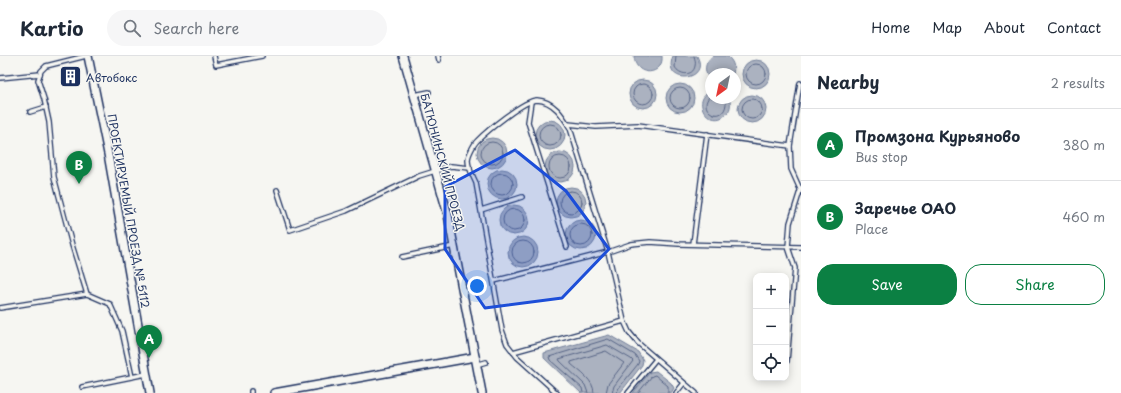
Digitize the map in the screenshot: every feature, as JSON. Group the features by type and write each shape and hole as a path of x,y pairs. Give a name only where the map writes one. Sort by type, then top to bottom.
{"street":[{"name":"ПРОЕКТИРУЕМЫЙ ПРОЕЗД № 5112","path":"87,56 108,154 148,374 150,393"},
{"name":"БАТЮНИНСКИЙ ПРОЕЗД","path":"403,56 448,215 482,393"},
{"path":"274,393 464,362 475,357"}],"lane":[{"path":"87,56 46,66 40,74 38,80 46,107 54,177 72,245 88,294"},
{"path":"214,56 216,65 262,56"},
{"path":"0,78 40,74"},
{"path":"788,345 795,268 788,247 790,223 801,189 792,169 790,146 800,83"},
{"path":"414,95 429,92"},
{"path":"557,393 525,365 512,352 507,344 502,330 476,183 468,158 476,142 524,104 537,100 549,103 560,111 570,128 608,252 624,321 629,332 638,343 696,393"},
{"path":"531,102 528,122 567,247"},
{"path":"30,112 46,107"},
{"path":"795,117 801,117"},
{"path":"568,124 596,127 638,125 790,146"},
{"path":"692,244 707,134"},
{"path":"277,190 290,230 346,211 419,176 450,166 470,168"},
{"path":"481,210 522,197"},
{"path":"494,281 608,252 637,243 650,242 801,247"},
{"path":"402,257 454,246"},
{"path":"0,308 88,294 110,304 122,331 132,377"},
{"path":"512,352 624,321"},
{"path":"628,393 656,359"},
{"path":"476,365 486,362"},
{"path":"82,387 148,374"},
{"path":"676,393 684,382"}],"highlighted area":[{"path":"515,150 566,191 609,249 562,298 485,308 445,249 445,187"}],"water":[{"path":"634,56 662,56 659,68 649,72 639,68"},
{"path":"673,56 697,56 699,65 697,71 686,77 679,76 674,72 671,66"},
{"path":"713,56 727,56 731,60 734,68 706,68 706,64"},
{"path":"756,60 766,64 770,74 766,84 756,88 746,84 742,74 746,64"},
{"path":"643,80 653,84 657,94 653,104 643,108 633,104 629,94 633,84"},
{"path":"680,84 690,88 694,98 690,108 680,112 670,108 666,98 670,88"},
{"path":"705,96 705,104 730,104 730,108 721,118 715,119 705,113 702,108 702,102"},
{"path":"747,96 757,96 762,99 765,104 765,114 762,119 757,122 747,122 742,119 739,114 739,104 741,104 742,99"},
{"path":"550,120 560,125 565,135 560,145 550,150 540,145 535,135 540,125"},
{"path":"492,138 502,143 507,153 502,163 492,168 482,163 477,153 482,143"},
{"path":"560,152 570,157 575,167 570,177 560,182 550,177 545,167 550,157"},
{"path":"502,169 512,174 517,184 512,194 502,199 492,194 487,184 492,174"},
{"path":"571,187 581,192 586,202 581,212 571,217 561,212 556,202 561,192"},
{"path":"514,205 524,210 529,220 524,230 514,235 504,230 499,220 504,210"},
{"path":"581,220 591,225 596,235 591,245 581,250 571,245 566,235 571,225"},
{"path":"523,237 533,242 538,252 533,262 523,267 513,262 508,252 513,242"},
{"path":"609,335 638,352 643,360 642,365 620,393 581,393 544,358 544,353"},
{"path":"656,371 671,383 674,388 671,393 633,393 650,372"}],"place":[{"name":"Автобокс","path":"71,77"},
{"name":"Заречье ОАО","path":"79,184"},
{"name":"Промзона Курьяново","path":"149,358"}]}
